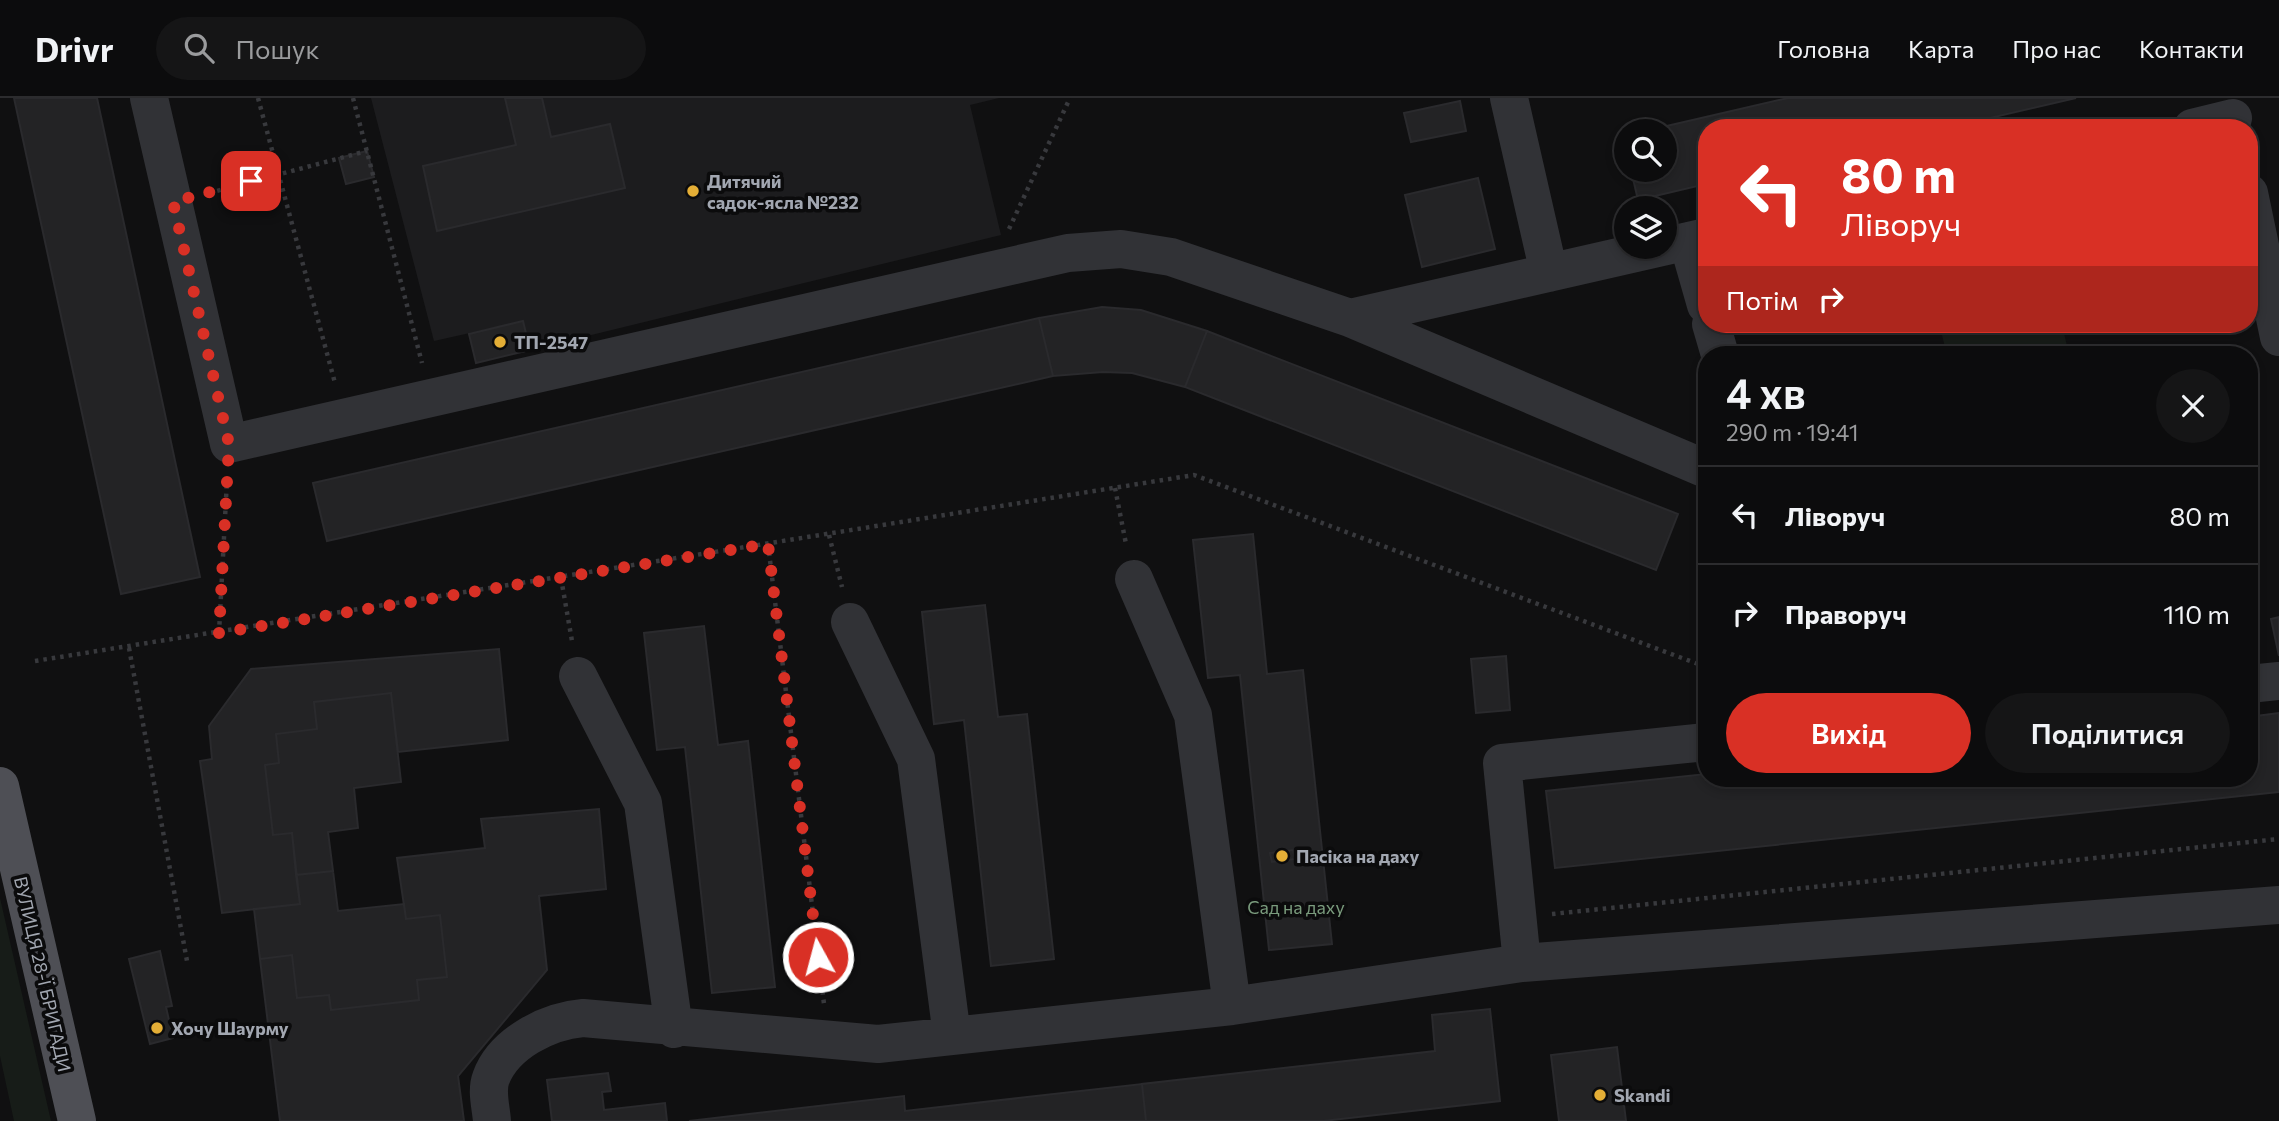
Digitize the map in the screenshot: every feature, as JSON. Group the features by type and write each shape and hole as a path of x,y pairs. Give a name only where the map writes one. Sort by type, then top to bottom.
{"main road":[{"name":"ВУЛИЦЯ 28-Ї БРИГАДИ","path":"0,786 77,1121"}],"street":[{"path":"149,98 229,444 1068,253 1121,249 1171,257 1350,318 1698,466"},
{"path":"1509,98 1549,273"},
{"path":"2258,236 2279,337"},
{"path":"1350,318 1697,239"},
{"path":"1134,579 1193,715 1232,1006"},
{"path":"850,622 916,759 951,1036"},
{"path":"578,676 643,803 674,1029"},
{"path":"2258,683 2279,681"},
{"path":"1522,963 1502,763 1698,743"},
{"path":"492,1121 489,1088 491,1077 516,1047 549,1024 583,1018 674,1029 878,1044 1232,1006 1522,963 2279,905"}],"path":[{"path":"258,98 345,418"},
{"path":"353,98 430,398"},
{"path":"990,271 1070,98"},
{"path":"173,202 367,151"},
{"path":"219,633 229,444"},
{"path":"35,661 1194,475 1698,664"},
{"path":"1115,488 1134,579"},
{"path":"829,534 850,622"},
{"path":"768,544 828,1040"},
{"path":"561,578 578,676"},
{"path":"129,648 187,961"},
{"path":"1518,918 2279,839"}],"shaded area":[{"name":"Дитячий садок-ясла №232","path":"371,98 999,98 970,105 1001,235 530,350 523,321 434,341"},
{"path":"1942,333 2064,333 2067,346 1945,346"},
{"path":"0,898 51,1121 14,1121 0,1056"}],"building":[{"path":"14,98 97,98 200,577 121,594"},
{"path":"505,98 542,98 551,137 610,124 625,188 437,231 423,166 516,145"},
{"path":"1788,98 2076,98 1986,119 1698,119 1698,186 1655,196 1637,196 1634,182 1677,182 1677,124"},
{"path":"1460,101 1466,131 1411,142 1404,113"},
{"path":"367,151 374,177 346,184 339,158"},
{"path":"1478,178 1495,249 1422,267 1405,195"},
{"path":"1102,307 1141,310 1207,331 1185,387 1132,373 1053,376 1039,318"},
{"path":"1039,318 1053,376 327,541 313,483"},
{"name":"ТП-2547","path":"523,321 530,350 476,363 469,334"},
{"path":"1207,331 1678,514 1656,570 1185,387"},
{"path":"1253,534 1267,674 1303,670 1332,944 1269,950 1240,675 1208,678 1193,540"},
{"path":"985,605 998,717 1027,714 1054,959 991,966 964,720 934,724 922,612"},
{"path":"2279,617 2279,656 2271,619"},
{"path":"704,626 718,745 748,741 775,987 712,993 685,747 657,750 644,633"},
{"path":"499,649 508,740 398,752 391,693 314,702 317,729 276,734 279,763 265,765 273,835 292,833 300,904 222,913 200,761 212,759 209,726 251,669"},
{"path":"1506,656 1510,710 1476,713 1471,659"},
{"path":"391,693 401,782 354,788 358,828 328,832 333,871 296,875 292,833 273,835 265,765 279,763 276,734 317,729 314,702"},
{"path":"2279,713 2279,792 1555,868 1546,791 1698,775 1698,787 2258,787 2258,716"},
{"path":"599,809 606,889 539,896 547,970 458,1076 464,1121 280,1121 260,959 292,955 297,998 329,995 331,1010 419,1000 417,980 447,977 440,915 406,919 397,858 485,848 481,819"},
{"name":"Пасіка на даху","path":"1293,850 1295,859 1272,862 1270,853"},
{"path":"333,871 338,911 404,904 406,919 440,915 447,977 417,980 419,1000 331,1010 329,995 297,998 292,955 260,959 254,909 300,904 296,875"},
{"path":"160,951 172,1006 166,1007 173,1038 150,1044 129,959"},
{"path":"1490,1009 1500,1101 1323,1121 1146,1121 1142,1084 1435,1051 1432,1015"},
{"path":"1617,1047 1626,1121 1559,1121 1551,1055"},
{"path":"608,1073 611,1091 602,1092 604,1110 665,1103 667,1121 552,1121 547,1080"},
{"path":"1142,1084 1146,1121 689,1121 904,1096 905,1111"}],"place":[{"name":"Дитячий садок-ясла №232","path":"693,191"},
{"name":"ТП-2547","path":"500,342"},
{"name":"Пасіка на даху","path":"1282,856"},
{"name":"Хочу Шаурму","path":"157,1028"},
{"name":"Skandi","path":"1600,1095"}],"route":[{"path":"251,181 173,202 229,444 219,633 768,544 818,957"}],"park label":[{"name":"Сад на даху","path":"1296,907"}]}
